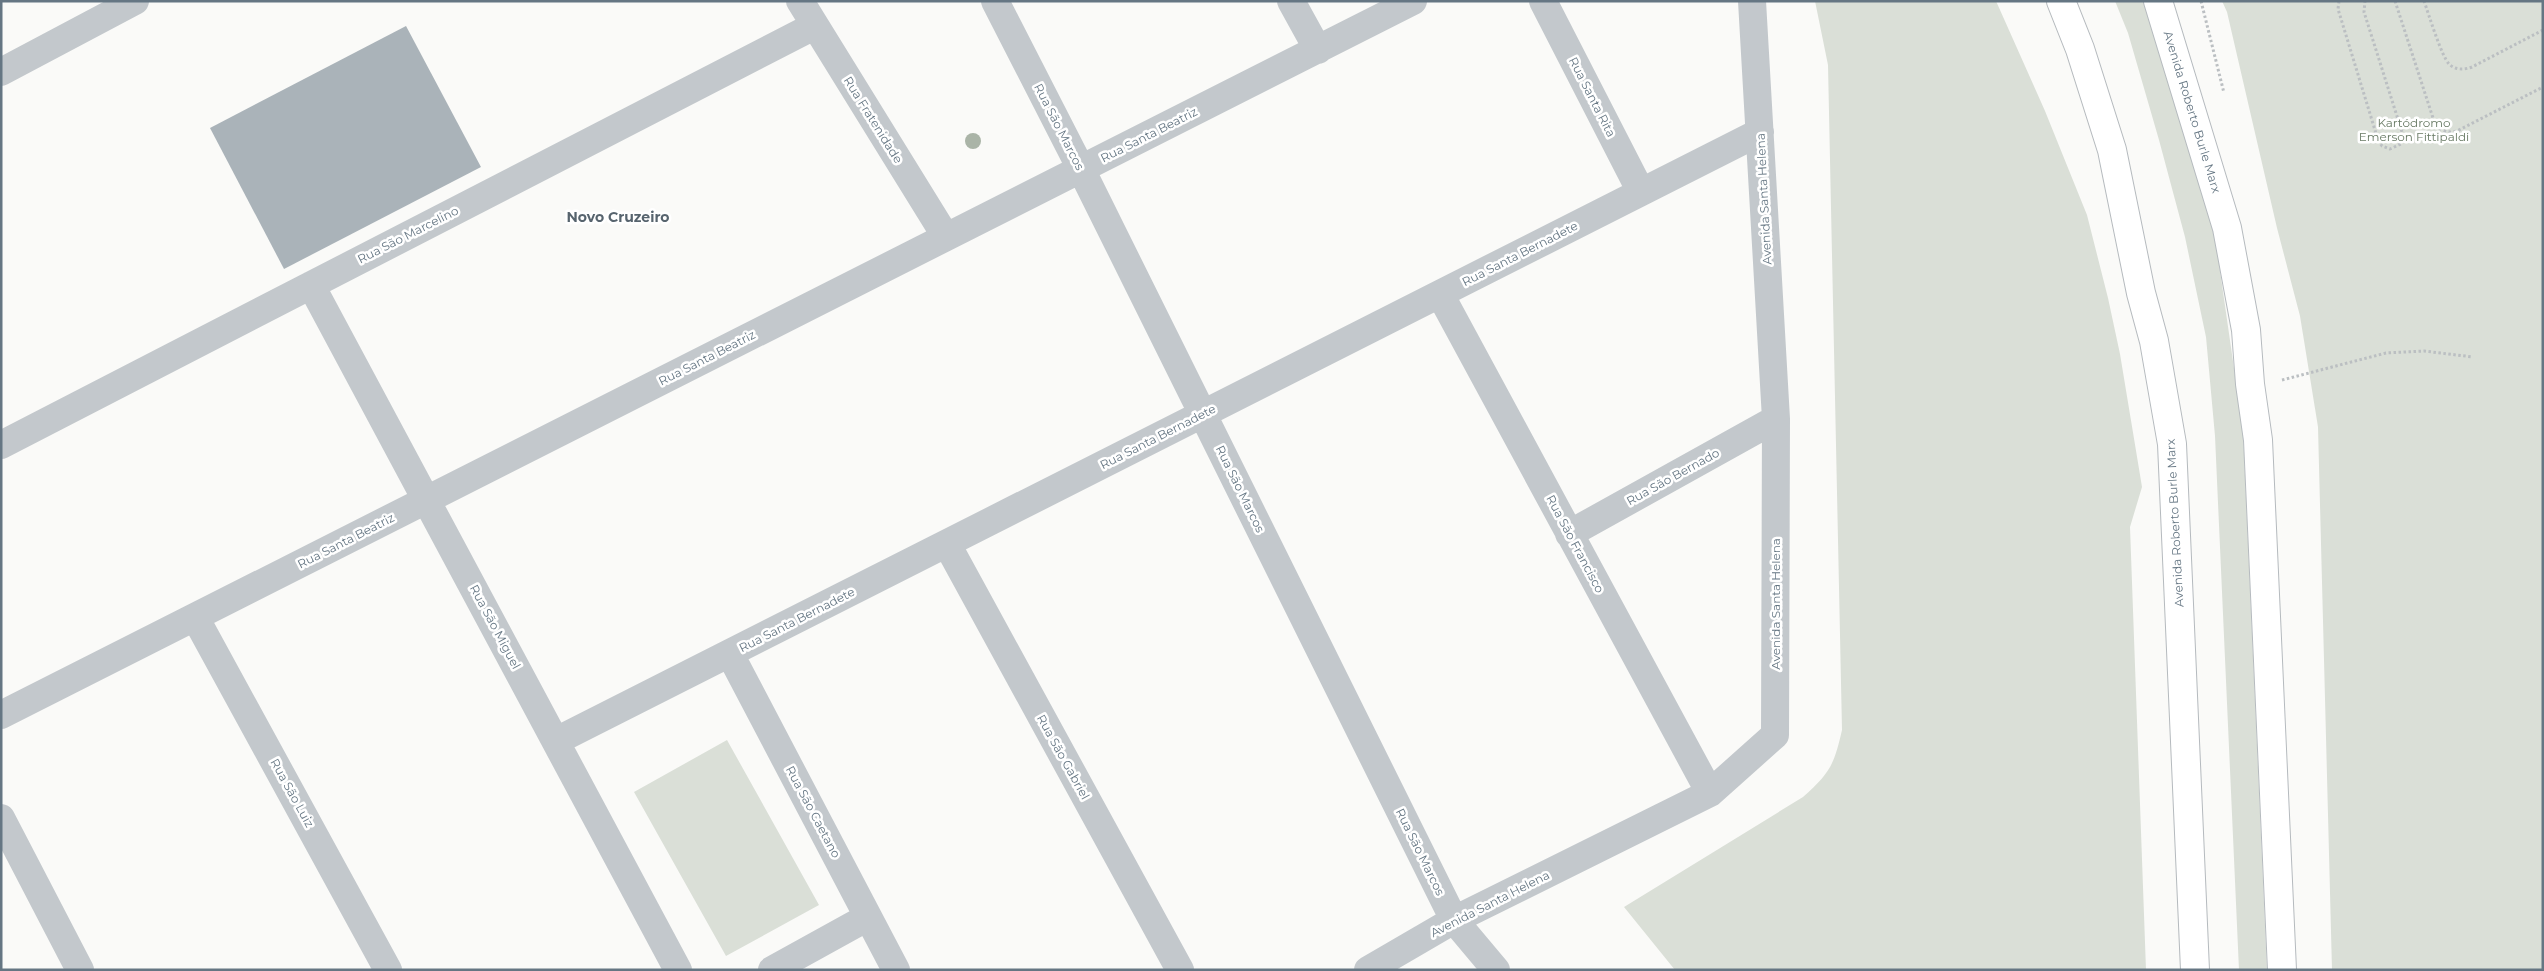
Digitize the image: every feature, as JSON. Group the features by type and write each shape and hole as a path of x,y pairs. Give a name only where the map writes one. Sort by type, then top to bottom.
{"main road":[{"name":"Avenida Roberto Burle Marx","path":"2061,1 2080,49 2112,150 2141,293 2154,341 2172,444 2195,970"},
{"name":"Avenida Roberto Burle Marx","path":"2158,1 2228,228 2246,330 2250,384 2258,440 2282,970"}],"street":[{"path":"1,72 135,1"},
{"name":"Rua Fratenidade","path":"800,1 946,237"},
{"name":"Rua São Marcos","path":"995,1 1081,169 1454,920 1496,970"},
{"path":"1291,1 1318,50"},
{"name":"Rua Santa Beatriz","path":"1,715 1413,1"},
{"name":"Rua Santa Rita","path":"1542,1 1641,192"},
{"name":"Avenida Santa Helena","path":"1368,970 1454,920 1710,793 1775,735 1776,419 1752,1"},
{"name":"Rua São Marcelino","path":"1,445 814,26"},
{"name":"Rua Santa Bernadete","path":"556,742 1760,132"},
{"name":"Rua São Miguel","path":"311,285 678,970"},
{"name":"Rua São Francisco","path":"1440,294 1710,793"},
{"name":"Rua São Bernado","path":"1570,534 1776,419"},
{"name":"Rua São Gabriel","path":"947,544 1180,970"},
{"name":"Rua São Luiz","path":"195,617 388,970"},
{"name":"Rua São Caetano","path":"730,654 896,970"},
{"path":"1,818 80,970"},
{"path":"772,970 868,917"}],"path":[{"path":"2339,1 2338,9 2378,140 2382,146 2390,149 2401,144 2402,132 2364,12 2365,1"},
{"path":"2395,1 2434,121 2441,129 2452,132 2457,130 2543,87"},
{"path":"2424,1 2447,60 2455,68 2466,70 2543,30"},
{"path":"2250,384 2283,380 2386,353 2424,352 2473,357"}],"green space":[{"path":"1815,1 1996,1 2045,111 2087,215 2120,354 2142,487 2130,527 2146,970 1675,970 1624,907 1803,797 1830,768 1842,730 1828,65"},
{"path":"2115,1 2145,1 2214,229 2243,431 2267,970 2239,970 2215,436 2206,337 2185,237 2159,140 2128,33"},
{"name":"Kartódromo Emerson Fittipaldi","path":"2222,1 2543,1 2543,970 2332,970 2318,427 2300,316 2277,228 2227,12"},
{"path":"727,740 819,905 726,956 634,792"}],"building":[{"path":"406,26 481,167 284,269 210,128"}],"district":[{"name":"Novo Cruzeiro","path":"618,217"}]}
